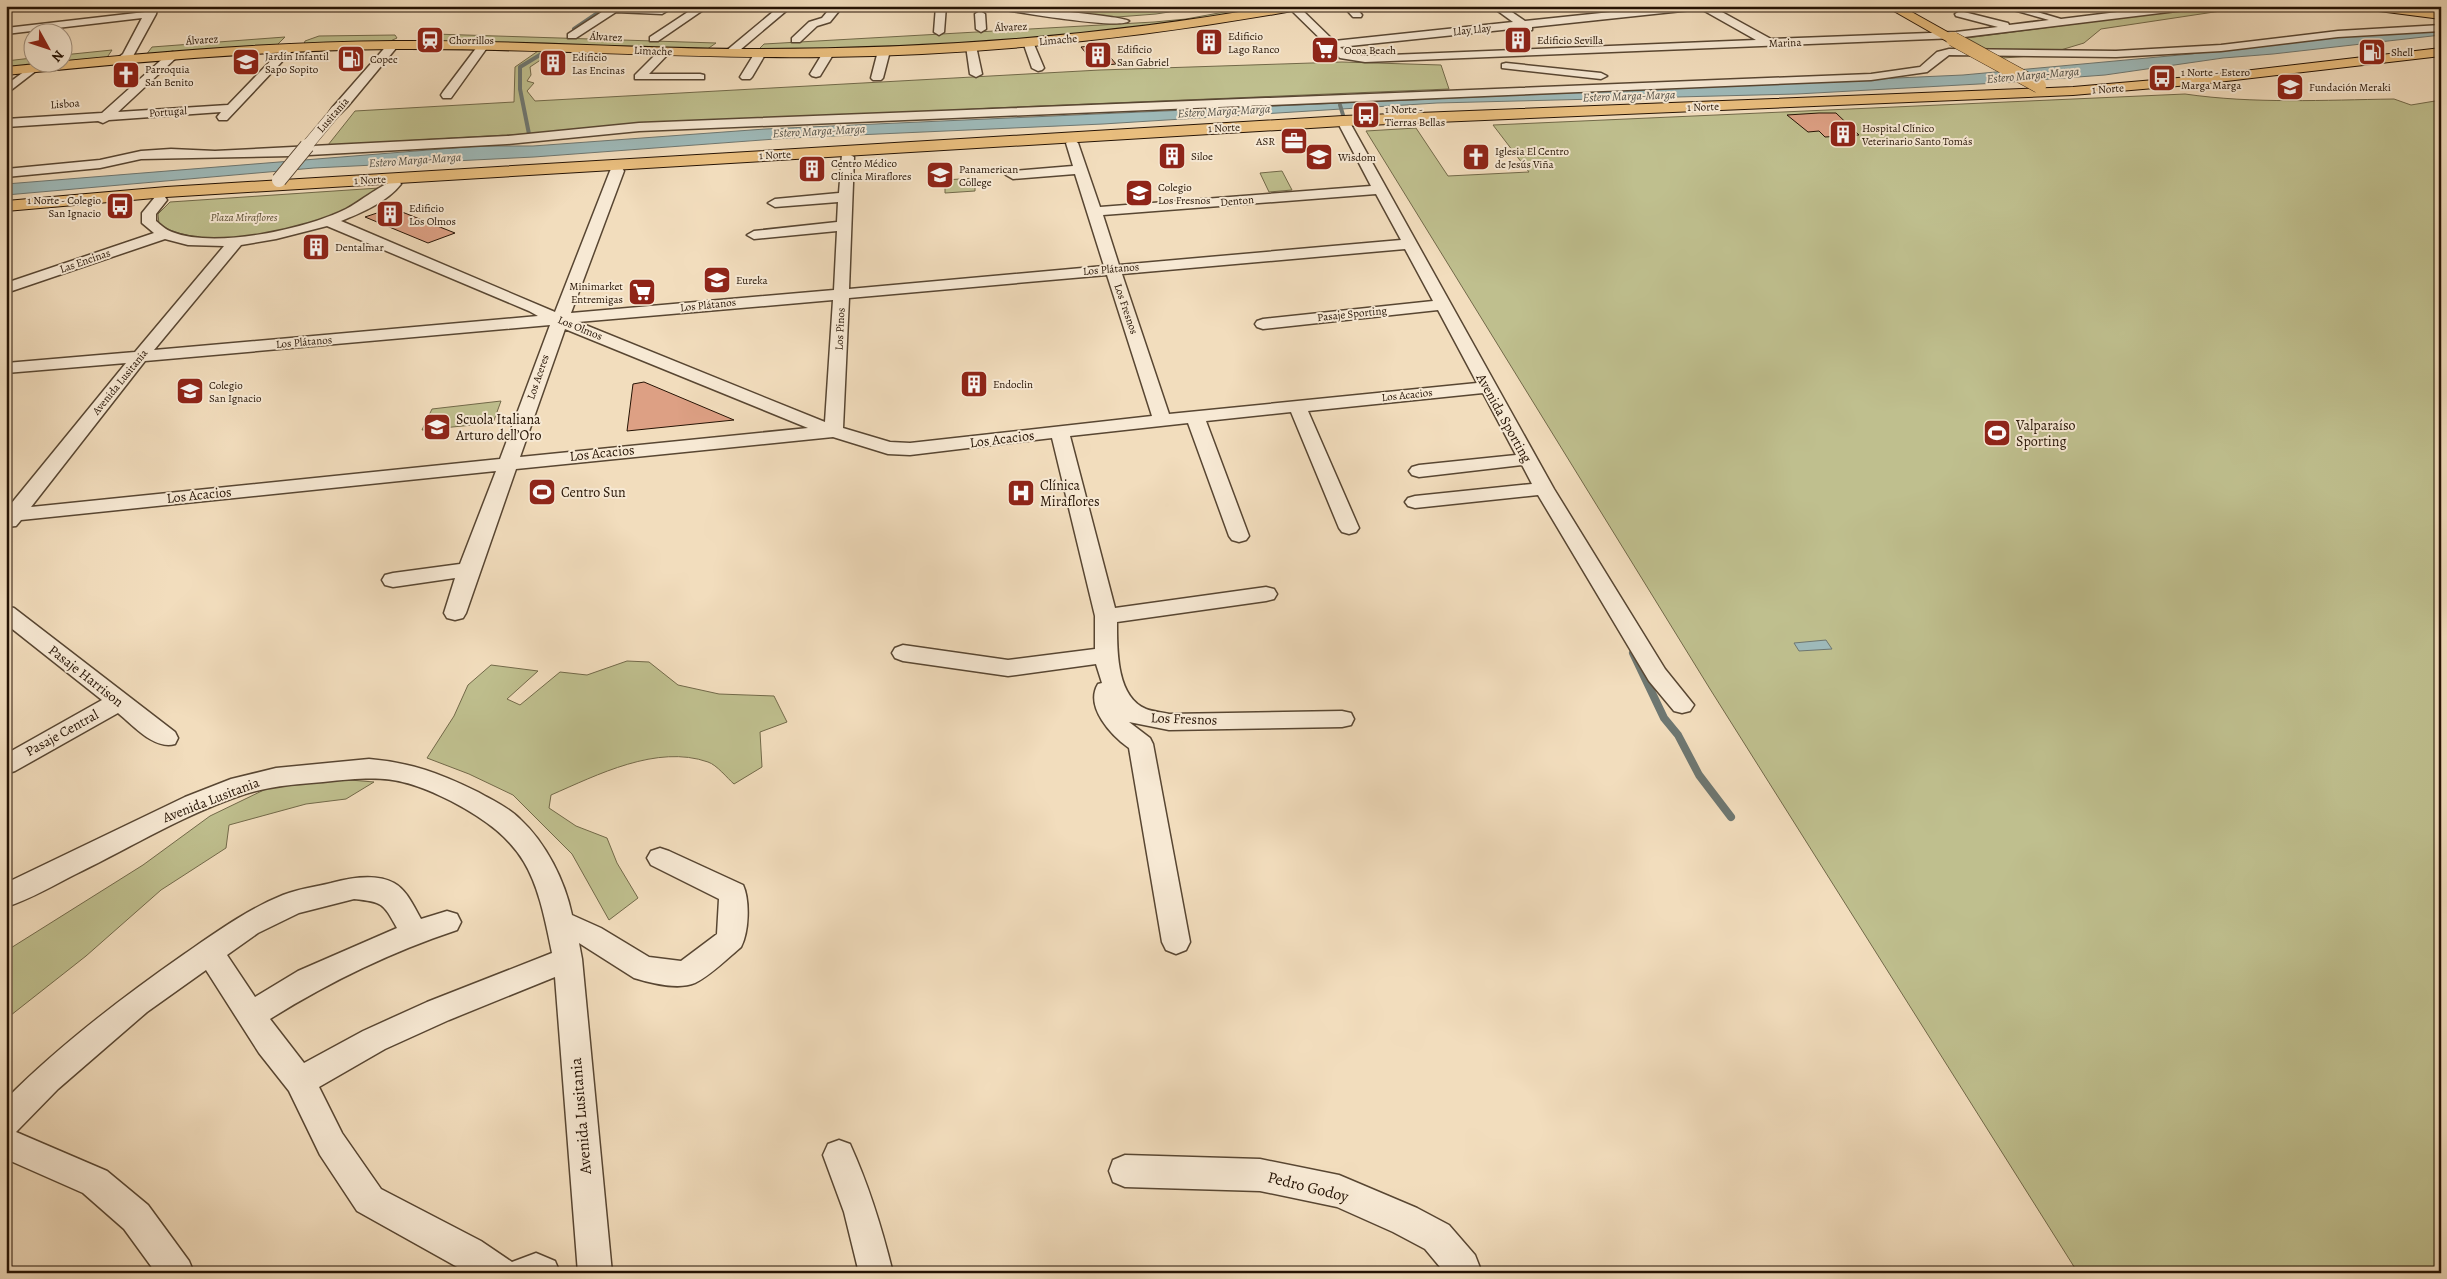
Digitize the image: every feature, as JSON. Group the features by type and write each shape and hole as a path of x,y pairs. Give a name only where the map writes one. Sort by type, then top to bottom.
{"main road":[{"name":"Álvarez","path":"1039,26 1186,16 1240,6"},
{"path":"1891,6 2037,90"},
{"path":"2371,6 2441,14"},
{"path":"2393,6 2441,14"},
{"name":"Limache","path":"72,61 393,45 484,45 730,53 884,51 1028,42 1154,30 1296,7"},
{"name":"Álvarez","path":"922,33 997,28"},
{"name":"Álvarez","path":"72,51 314,34 405,32 741,42 814,39"},
{"path":"393,45 404,38 405,32"},
{"path":"288,49 287,45 291,41 314,34"},
{"name":"1 Norte","path":"396,182 1344,124 2132,87 2441,52"},
{"path":"6,58 22,60"},
{"name":"1 Norte","path":"6,206 240,188 617,171 1344,124 2002,100 2152,91 2441,58"},
{"name":"Limache","path":"6,71 22,66"},
{"path":"2002,100 2037,90"},
{"name":"1 Norte","path":"6,211 160,200 274,186"},
{"path":"160,200 240,188"}],"street":[{"path":"654,39 704,6"},
{"path":"730,53 787,6"},
{"path":"796,40 813,24 826,20 838,6"},
{"path":"939,32 941,6"},
{"path":"1000,6 1091,19 1124,21"},
{"path":"1348,6 1358,15"},
{"path":"1496,6 1536,33"},
{"path":"1701,6 1770,43"},
{"name":"Llay Llay","path":"1333,44 1701,6"},
{"path":"1926,26 1980,6"},
{"path":"2004,6 2070,22"},
{"name":"Marina","path":"1375,59 1946,38 2193,6"},
{"path":"1296,7 1347,57 1393,62 1471,64 1542,69 1670,85"},
{"path":"572,36 616,8 662,10"},
{"path":"2093,8 2125,16"},
{"path":"6,31 154,9"},
{"path":"121,60 128,56 154,9"},
{"path":"980,14 981,29"},
{"path":"1952,17 2017,28"},
{"path":"6,173 100,164 141,155 291,152 508,140 639,127 1844,78 1923,70 1941,54 1949,52 2116,54 2221,48 2338,34 2441,28"},
{"path":"1028,42 1038,68"},
{"path":"1550,42 1565,52"},
{"name":"Lusitania","path":"274,186 350,96 376,61 393,45"},
{"path":"447,95 484,45"},
{"path":"970,46 976,74"},
{"path":"223,117 288,49"},
{"path":"665,51 639,77 700,77"},
{"path":"877,78 884,51"},
{"path":"816,74 828,52"},
{"path":"746,77 760,53"},
{"path":"101,120 173,56"},
{"path":"6,91 24,72"},
{"path":"105,102 124,100"},
{"name":"Portugal","path":"101,120 232,108"},
{"name":"Lisboa","path":"6,123 101,120"},
{"name":"Avenida Sporting","path":"1344,124 1544,489 1657,675 1682,705"},
{"name":"Los Fresnos","path":"1072,142 1079,170 1162,420"},
{"name":"Los Pinos","path":"834,431 847,157"},
{"path":"1013,175 1079,170"},
{"name":"Los Aceres","path":"455,614 466,570 508,462 558,320 617,171"},
{"path":"160,200 149,213 149,223 163,235 199,242 236,241 284,233 328,221 366,204 396,182"},
{"name":"Denton","path":"1093,212 1381,190"},
{"path":"775,203 846,197"},
{"name":"Los Olmos","path":"328,221 535,308 558,320 834,431"},
{"path":"754,235 845,226"},
{"name":"Las Encinas","path":"6,288 163,235"},
{"name":"Avenida Lusitania","path":"9,519 140,356 236,241"},
{"name":"Los Plátanos","path":"6,368 558,320 842,292 1409,244"},
{"name":"Pasaje Sporting","path":"1263,324 1442,305"},
{"name":"Los Acacios","path":"9,519 508,462 834,431 888,448 910,449 1162,420 1487,387"},
{"path":"1297,406 1349,528"},
{"path":"1195,417 1239,536"},
{"name":"Los Fresnos","path":"1060,432 1106,616 1108,664 1122,704 1140,717 1153,720 1342,719"},
{"path":"1527,459 1416,479 1544,489"},
{"path":"393,580 466,570"},
{"path":"1106,616 1266,594"},
{"name":"Pasaje Harrison","path":"6,613 166,738"},
{"path":"903,653 1008,668 1108,664 1105,699 1120,728 1141,744 1176,942"},
{"name":"Pasaje Central","path":"6,765 118,702"},
{"name":"Avenida Lusitania","path":"6,896 194,804 240,786 276,776 369,768 401,771 431,780 488,809 510,825 529,846 554,895 568,959 595,1273"},
{"path":"560,922 592,936 644,969 686,974 731,939 734,892 660,858"},
{"path":"6,1121 47,1079 137,1003 248,925 293,903 354,888 385,891 397,903 414,933"},
{"path":"252,1015 308,980 414,933 447,922"},
{"path":"209,951 270,1044 300,1081 331,1144 369,1200 468,1253 499,1273"},
{"path":"300,1081 374,1040 438,1011 568,959"},
{"path":"6,1144 95,1182 136,1217 177,1273"},
{"path":"839,1155 861,1212 876,1273"},
{"name":"Pedro Godoy","path":"1125,1171 1260,1175 1339,1191 1405,1220 1437,1237 1463,1267 1465,1273"},
{"path":"525,1273 536,1270 543,1273"}],"green space":[{"path":"1010,6 1208,6 1156,14 1104,18"},
{"path":"1257,6 1286,6 1199,23 954,47 757,51 764,44 1154,22 1186,19"},
{"path":"2212,6 2254,6 2101,29 2084,43 2044,55 2003,58 1967,38"},
{"path":"434,34 716,43 706,50 424,42"},
{"path":"395,35 397,38 384,44 304,44 305,41 319,36"},
{"path":"285,37 275,47 146,55 152,47"},
{"path":"112,50 106,59 72,62 72,54"},
{"path":"538,51 554,51 530,67 531,75 527,81 534,83 527,91 535,101 1100,70 1342,62 1441,65 1449,89 992,108 328,145 355,111 514,102 515,67"},
{"path":"22,59 22,67 6,69 6,61"},
{"name":"Valparaíso Sporting","path":"2185,94 2263,100 2394,99 2411,105 2441,100 2441,1273 2078,1273 1710,689 1366,131 1416,128 1448,176 1529,172 1493,125"},
{"path":"1282,171 1292,190 1269,192 1260,173"},
{"path":"975,178 975,191 945,193 945,180"},
{"name":"Plaza Miraflores","path":"379,188 360,202 334,214 304,225 272,233 240,238 209,238 181,234 159,224 158,214 170,202"},
{"path":"501,401 493,423 422,430 432,409"},
{"path":"627,661 649,662 678,685 719,694 774,696 787,722 760,732 762,767 734,784 708,762 688,757 668,757 628,764 551,795 549,808 576,826 607,838 617,863 638,898 609,920 572,854 513,795 469,774 427,758 454,716 468,685 491,665 538,671 507,699 520,705 560,672 587,675"},
{"path":"326,778 374,782 346,799 306,804 229,825 226,848 161,890 86,956 6,1019 6,951 143,865 210,816 268,788"}],"water":[{"name":"Estero Marga-Marga","path":"2441,30 2441,35 2223,58 2105,75 1997,83 1797,94 1437,103 1103,124 789,138 534,157 314,168 6,195 6,184 478,146 533,146 765,129 1963,75 2191,54 2347,34"},
{"path":"1826,640 1832,649 1799,651 1794,643"}],"building":[{"name":"Edificio San Gabriel","path":"1100,45 1116,64 1096,66 1081,47"},
{"name":"Hospital Clínico Veterinario Santo Tomás","path":"1836,113 1859,135 1825,137 1819,131 1808,132 1787,115"},
{"name":"Edificio Los Olmos","path":"392,208 455,233 428,243 365,217"},
{"path":"644,382 734,420 627,431 633,384"}],"waterway":[{"path":"574,29 608,6"},
{"path":"529,134 520,89 520,67 548,50"},
{"path":"1340,105 1343,115"},
{"path":"1633,653 1664,718 1678,735 1699,775 1731,817"}],"place":[{"name":"Chorrillos","path":"430,40"},
{"name":"Edificio Sevilla","path":"1518,40"},
{"name":"Edificio Lago Ranco","path":"1209,42"},
{"name":"Ocoa Beach","path":"1325,50"},
{"name":"Shell","path":"2372,52"},
{"name":"Edificio San Gabriel","path":"1098,55"},
{"name":"Copec","path":"351,59"},
{"name":"Jardín Infantil Sapo Sopito","path":"246,62"},
{"name":"Edificio Las Encinas","path":"553,63"},
{"name":"Parroquia San Benito","path":"126,75"},
{"name":"1 Norte - Estero Marga Marga","path":"2162,78"},
{"name":"Fundación Meraki","path":"2290,87"},
{"name":"1 Norte - Tierras Bellas","path":"1366,115"},
{"name":"Hospital Clínico Veterinario Santo Tomás","path":"1843,134"},
{"name":"ASR","path":"1294,141"},
{"name":"Siloe","path":"1172,156"},
{"name":"Wisdom","path":"1319,157"},
{"name":"Iglesia El Centro de Jesús Viña","path":"1476,157"},
{"name":"Centro Médico Clínica Miraflores","path":"812,169"},
{"name":"Panamerican College","path":"940,175"},
{"name":"Colegio Los Fresnos","path":"1139,193"},
{"name":"1 Norte - Colegio San Ignacio","path":"120,206"},
{"name":"Edificio Los Olmos","path":"390,214"},
{"name":"Dentalmar","path":"316,247"},
{"name":"Eureka","path":"717,280"},
{"name":"Minimarket Entremigas","path":"642,292"},
{"name":"Endoclin","path":"974,384"},
{"name":"Colegio San Ignacio","path":"190,391"},
{"name":"Scuola Italiana Arturo dell’Oro","path":"437,427"},
{"name":"Valparaíso Sporting","path":"1997,433"},
{"name":"Centro Sun","path":"542,492"},
{"name":"Clínica Miraflores","path":"1021,493"}]}
